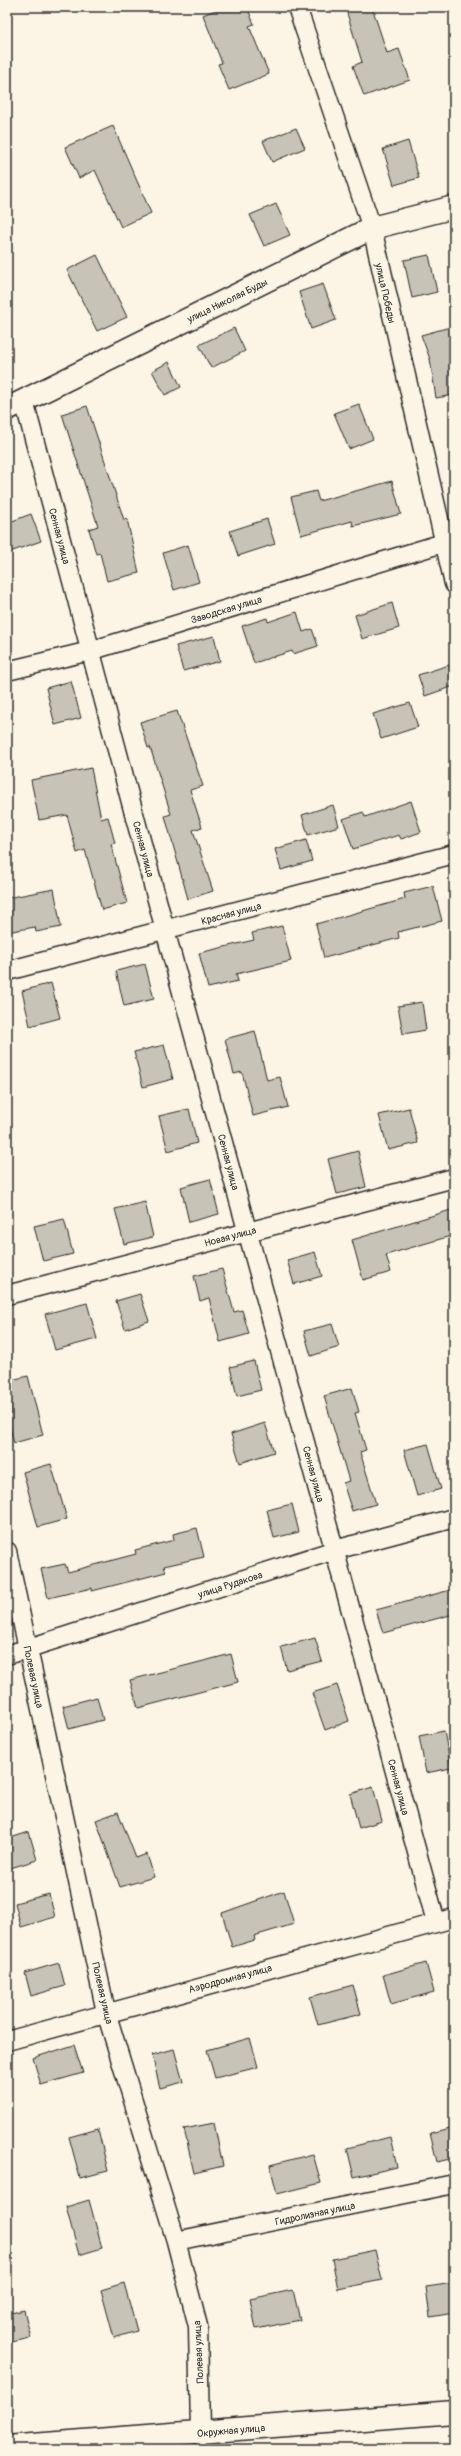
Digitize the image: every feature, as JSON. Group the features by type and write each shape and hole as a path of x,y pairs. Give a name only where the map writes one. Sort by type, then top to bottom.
{"street":[{"name":"улица Победы","path":"300,9 372,228 443,543 454,584"},
{"name":"улица Николая Буды","path":"16,405 372,228 454,207"},
{"name":"Сенная улица","path":"16,405 90,651 436,1922"},
{"name":"Заводская улица","path":"7,671 90,651 443,543"},
{"name":"Красная улица","path":"7,971 454,854"},
{"name":"Новая улица","path":"7,1295 454,1178"},
{"name":"улица Рудакова","path":"7,1655 28,1650 335,1550 454,1518"},
{"name":"Полевая улица","path":"7,1551 106,2012 176,2241 198,2326 201,2441"},
{"name":"Аэродромная улица","path":"7,2041 106,2012 454,1918"},
{"name":"Гидролизная улица","path":"176,2241 454,2184"},
{"name":"Окружная улица","path":"18,2448 201,2441 454,2412"}],"building":[{"path":"222,7 247,7 254,24 249,26 269,74 229,90 218,64 222,63 203,15"},
{"path":"357,7 372,7 387,53 399,49 410,80 364,96 353,66 362,62 346,10"},
{"path":"113,126 151,213 121,227 95,170 79,178 65,147"},
{"path":"296,128 305,148 272,162 263,141"},
{"path":"408,141 419,178 394,185 383,149"},
{"path":"276,204 290,235 264,246 250,215"},
{"path":"97,255 127,317 97,331 67,270"},
{"path":"429,255 437,292 412,298 404,260"},
{"path":"323,284 336,320 311,329 299,292"},
{"path":"454,326 454,395 436,398 430,359 421,335"},
{"path":"234,328 245,351 211,368 199,345"},
{"path":"169,362 181,387 165,395 152,371"},
{"path":"359,404 373,439 349,449 334,413"},
{"path":"87,406 124,520 127,519 139,573 107,581 100,553 96,554 89,529 98,526 62,414"},
{"path":"392,481 401,514 353,526 352,521 301,535 291,497 316,491 319,501"},
{"path":"31,514 41,541 7,553 7,523"},
{"path":"267,519 275,544 238,556 230,531"},
{"path":"188,545 199,582 174,590 163,553"},
{"path":"392,603 399,628 362,639 355,615"},
{"path":"297,612 303,632 312,629 318,646 293,654 292,651 254,663 242,626 267,618 268,622"},
{"path":"214,636 220,661 183,671 176,646"},
{"path":"449,665 454,686 425,696 418,675"},
{"path":"71,681 81,718 55,725 46,688"},
{"path":"410,703 418,727 381,739 373,714"},
{"path":"177,711 203,786 190,790 202,827 193,830 213,891 188,899 165,816 171,814 150,747 148,748 140,722"},
{"path":"91,768 101,819 108,817 115,843 111,844 127,903 102,910 85,850 77,853 67,815 39,820 31,780"},
{"path":"411,801 421,832 401,839 399,835 353,849 343,819 363,812 365,817"},
{"path":"333,805 339,826 308,835 302,815"},
{"path":"306,840 312,861 281,870 275,849"},
{"path":"433,886 442,921 398,932 399,938 324,958 316,924 405,899 404,893"},
{"path":"54,889 61,927 36,932 35,927 7,932 7,898"},
{"path":"282,926 291,961 236,974 238,981 208,988 199,953 254,940 252,933"},
{"path":"145,964 154,999 124,1006 116,971"},
{"path":"51,983 60,1018 30,1026 22,991"},
{"path":"422,1002 426,1030 403,1034 398,1006"},
{"path":"255,1031 267,1080 280,1077 288,1107 253,1116 242,1072 234,1074 225,1039"},
{"path":"164,1045 173,1079 143,1087 134,1052"},
{"path":"409,1108 418,1143 388,1150 379,1115"},
{"path":"189,1109 197,1143 168,1151 159,1116"},
{"path":"358,1151 366,1187 337,1194 328,1159"},
{"path":"210,1179 219,1214 189,1222 181,1187"},
{"path":"145,1202 153,1237 124,1244 115,1209"},
{"path":"454,1209 454,1235 386,1255 391,1272 363,1280 352,1240"},
{"path":"64,1219 73,1254 43,1261 34,1226"},
{"path":"315,1252 322,1276 294,1284 287,1260"},
{"path":"222,1269 234,1312 242,1310 249,1334 220,1342 209,1298 200,1301 194,1276"},
{"path":"140,1294 149,1321 125,1329 116,1301"},
{"path":"87,1303 97,1339 55,1350 45,1314"},
{"path":"332,1324 339,1347 311,1356 304,1331"},
{"path":"254,1361 261,1390 237,1396 230,1367"},
{"path":"28,1376 43,1435 14,1443 7,1416 7,1381"},
{"path":"352,1388 359,1412 355,1413 366,1450 360,1452 376,1504 352,1511 343,1483 349,1481 324,1396"},
{"path":"265,1423 274,1452 240,1463 231,1434"},
{"path":"428,1444 441,1489 417,1496 404,1450"},
{"path":"51,1464 67,1519 38,1527 23,1472"},
{"path":"292,1504 299,1532 274,1538 267,1510"},
{"path":"197,1528 204,1557 164,1566 166,1572 92,1591 92,1588 48,1598 41,1569 65,1564 68,1572 136,1554 135,1550 174,1540 173,1534"},
{"path":"454,1589 454,1614 383,1633 376,1610"},
{"path":"315,1638 322,1661 287,1670 281,1647"},
{"path":"231,1654 238,1682 138,1708 130,1680"},
{"path":"337,1685 349,1721 325,1730 312,1693"},
{"path":"97,1697 103,1720 69,1729 63,1706"},
{"path":"444,1731 451,1768 426,1773 419,1736"},
{"path":"373,1787 382,1821 359,1828 350,1794"},
{"path":"118,1812 136,1858 147,1854 154,1877 120,1887 96,1820"},
{"path":"29,1832 37,1860 7,1869 7,1839"},
{"path":"284,1891 294,1924 254,1936 255,1940 232,1947 222,1913"},
{"path":"49,1894 55,1917 21,1927 15,1903"},
{"path":"59,1963 65,1986 31,1996 25,1973"},
{"path":"426,1963 434,1992 391,2004 383,1975"},
{"path":"353,1985 361,2014 318,2025 310,1997"},
{"path":"250,2038 258,2067 215,2078 207,2050"},
{"path":"74,2045 83,2073 41,2085 33,2058"},
{"path":"174,2049 183,2082 160,2088 152,2055"},
{"path":"214,2123 223,2166 194,2173 184,2129"},
{"path":"454,2127 454,2158 437,2162 430,2133"},
{"path":"98,2129 108,2171 80,2178 69,2137"},
{"path":"390,2137 397,2167 354,2177 347,2148"},
{"path":"313,2154 321,2183 277,2194 270,2165"},
{"path":"89,2200 102,2248 79,2255 66,2207"},
{"path":"375,2250 382,2280 338,2289 332,2259"},
{"path":"124,2283 137,2331 114,2338 101,2290"},
{"path":"454,2283 454,2313 430,2317 426,2287"},
{"path":"293,2290 300,2320 256,2329 250,2299"},
{"path":"24,2310 31,2338 7,2343 7,2314"}]}
